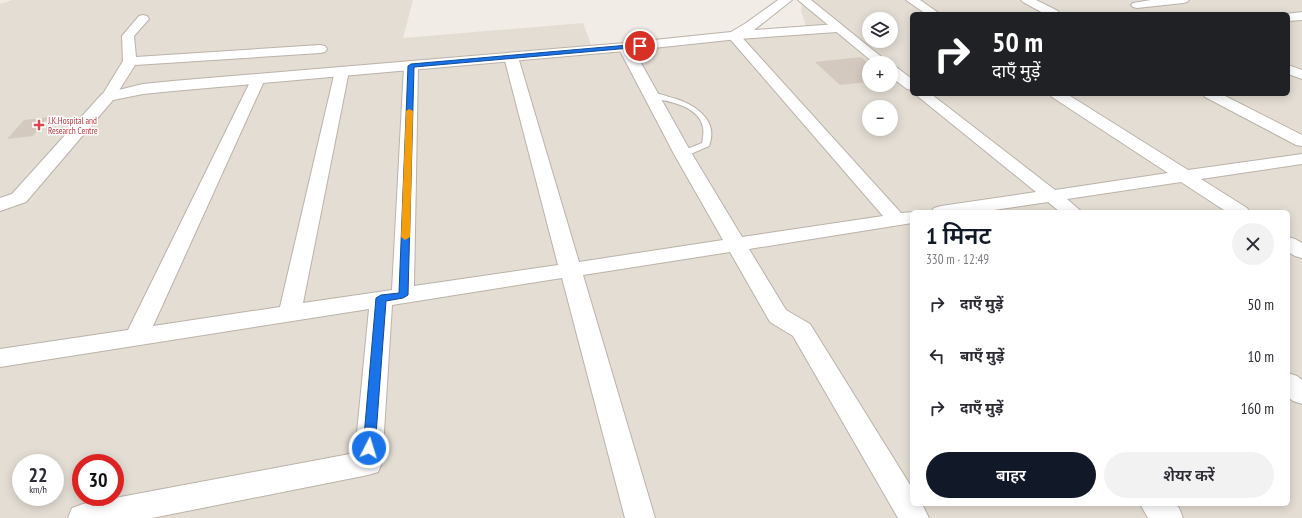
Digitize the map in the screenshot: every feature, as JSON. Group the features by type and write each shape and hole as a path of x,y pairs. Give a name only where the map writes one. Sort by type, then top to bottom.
{"street":[{"path":"734,36 786,0"},
{"path":"804,0 873,56"},
{"path":"912,0 931,12"},
{"path":"1027,0 1050,12"},
{"path":"1126,0 1154,12"},
{"path":"1137,5 1183,0"},
{"path":"1290,17 1302,16"},
{"path":"0,221 108,97 130,61 128,36 143,19"},
{"path":"108,97 143,89 837,28"},
{"path":"734,36 908,217"},
{"path":"624,47 683,154 778,316 802,330 910,501"},
{"path":"130,61 320,49"},
{"path":"511,57 640,518"},
{"path":"83,518 368,463 392,297 411,66"},
{"path":"1290,70 1302,75"},
{"path":"290,313 342,72"},
{"path":"898,75 910,84"},
{"path":"136,337 258,79"},
{"path":"925,96 1069,210"},
{"path":"1061,96 1237,210"},
{"path":"1214,96 1302,141"},
{"path":"954,210 1302,159"},
{"path":"0,205 19,198"},
{"path":"0,358 908,217"},
{"path":"1290,244 1302,252"},
{"path":"1290,385 1302,394"},
{"path":"1157,506 1168,518"}],"lane":[{"path":"650,95 675,99 695,111 706,126 706,144 683,154"}],"shaded area":[{"path":"12,0 413,0 403,38 583,23 594,52 808,31 801,11 802,0 1302,0 1302,518 0,518 0,4"}],"building":[{"path":"861,57 862,83 840,85 815,62"},
{"path":"49,117 33,136 7,139 24,120"}],"slow traffic":[{"path":"405,237 409,111"}],"place":[{"name":"J.K.Hospital and Research Centre","path":"39,125"}],"route":[{"path":"369,448 381,298 403,295 411,66 640,46"}]}
